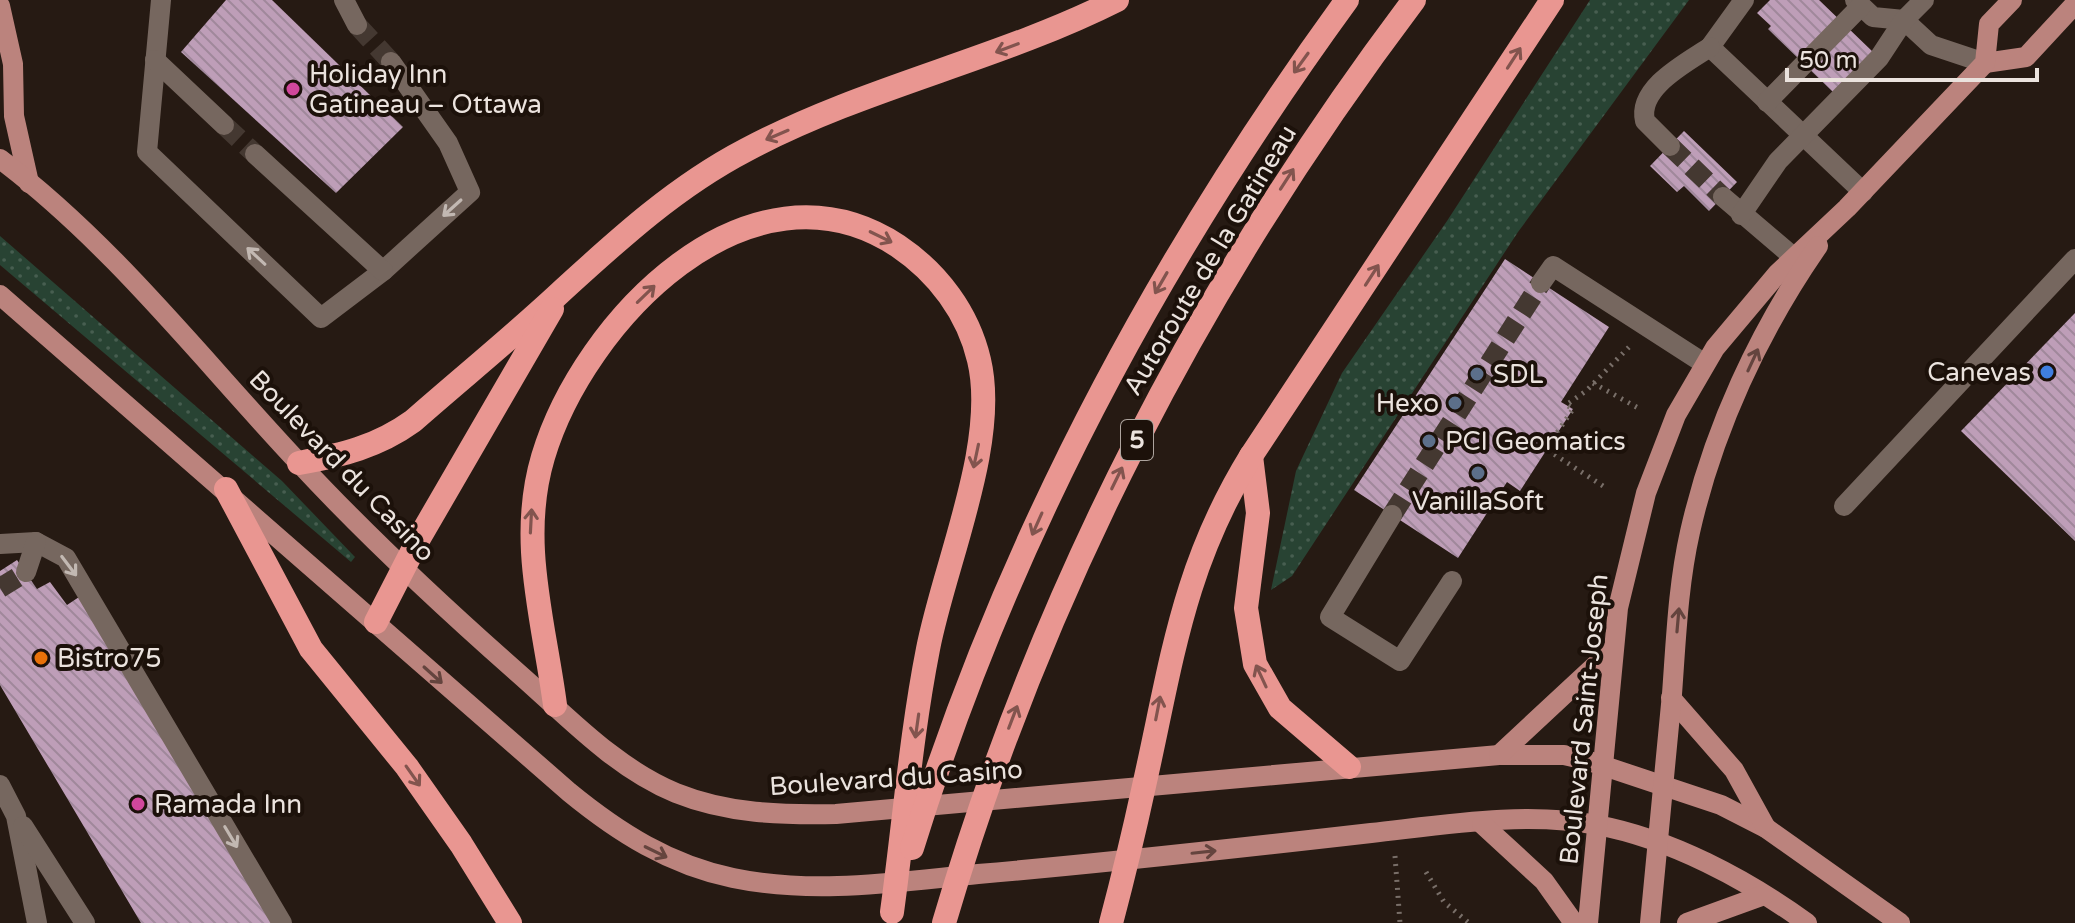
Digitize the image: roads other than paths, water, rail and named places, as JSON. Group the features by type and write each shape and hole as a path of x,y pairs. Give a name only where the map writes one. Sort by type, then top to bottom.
{"highway":[{"path":"299,463 364,449 390,438 641,220 743,151 810,121 1038,36 1117,0"},
{"name":"Autoroute de la Gatineau","path":"890,918 925,808 981,654 1089,417 1209,203 1279,94 1347,0"},
{"name":"Autoroute de la Gatineau","path":"944,923 987,787 1026,684 1092,531 1145,424 1202,318 1273,201 1414,0"},
{"path":"1111,923 1145,785 1166,673 1194,572 1216,520 1251,456 1552,0"},
{"path":"555,705 532,567 532,508 553,428 597,351 634,305 672,269 734,231 776,220 811,218 847,224 892,242 927,269 955,303 979,360 983,400 973,471 928,648 890,918"},
{"path":"376,622 403,569 563,290"},
{"path":"1251,456 1258,513 1246,608 1255,664 1280,708 1349,767"},
{"path":"226,489 311,649 407,767 461,844 510,923"}],"main road":[{"path":"4,0 0,6 13,64 14,116 29,183"},
{"path":"2012,0 1989,24 1985,63 2026,57 2075,4"},
{"name":"Boulevard Saint-Joseph","path":"1588,923 1613,649 1626,568 1650,478 1676,415 1705,364 1985,63"},
{"name":"Boulevard du Casino","path":"0,159 141,289 299,463 403,569 618,759 679,794 754,813 836,814 1349,767 1499,755 1564,755 1601,764 1721,805 1766,828 1900,923"},
{"name":"Boulevard Saint-Joseph","path":"1650,923 1685,561 1703,479 1749,367 1798,262"},
{"path":"0,295 77,365 226,489 522,753 622,833 663,856 707,871 775,886 818,889 1550,820 1598,825 1656,843 1720,870 1807,923"},
{"path":"1499,755 1613,649"},
{"path":"1671,698 1734,770 1766,828"},
{"path":"1482,824 1544,881 1574,923"},
{"path":"1687,923 1764,895"}],"lane":[{"path":"161,0 147,152 321,318 383,271 470,192 448,143 391,62"},
{"path":"344,0 357,25"},
{"path":"1670,146 1645,121 1645,103 1663,81 1710,47 1744,0"},
{"path":"1741,215 1778,161 1879,58 1904,20 1924,0"},
{"path":"1767,102 1858,3 1873,17 1904,20 1931,45 1985,63"},
{"path":"1710,47 1863,192"},
{"path":"155,60 224,125"},
{"path":"255,154 383,271"},
{"path":"1723,197 1798,262"},
{"path":"1844,506 2075,259"},
{"path":"1541,283 1553,266 1705,364"},
{"path":"1392,515 1330,617 1400,661 1452,581"},
{"path":"0,544 36,542 66,558 282,923"},
{"path":"26,572 36,542"},
{"path":"0,785 16,816 85,923"},
{"path":"16,816 37,923"}],"tunnel":[{"path":"357,25 391,62"},
{"path":"224,125 255,154"},
{"path":"1670,146 1723,197"},
{"path":"1392,515 1541,283"},
{"path":"0,588 26,572"}],"place":[{"name":"Holiday Inn Gatineau – Ottawa","path":"293,89"},
{"name":"Canevas","path":"2047,372"},
{"name":"SDL","path":"1477,374"},
{"name":"Hexo","path":"1455,403"},
{"name":"PCI Geomatics","path":"1429,441"},
{"name":"VanillaSoft","path":"1478,473"},
{"name":"Bistro75","path":"41,658"},
{"name":"Ramada Inn","path":"138,804"}]}
